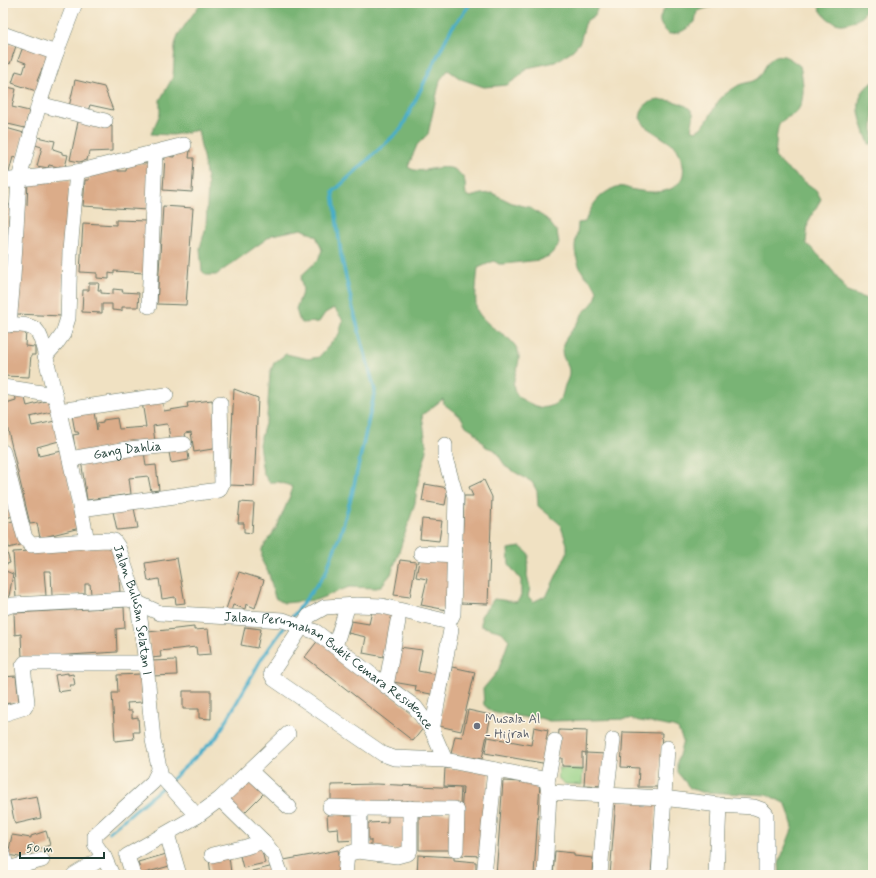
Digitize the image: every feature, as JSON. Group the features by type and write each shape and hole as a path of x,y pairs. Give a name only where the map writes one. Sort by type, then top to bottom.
{"street":[{"path":"3,452 22,527 26,538 31,545 87,541 59,411 41,341 36,330 27,326 6,325 14,278 19,179 39,104 75,3"},
{"path":"3,34 56,54"},
{"path":"39,104 106,121"},
{"path":"3,181 77,172 184,145"},
{"path":"149,306 155,153"},
{"path":"45,356 63,334 68,318 70,250 77,172"},
{"path":"3,387 55,395"},
{"path":"59,411 166,395"},
{"path":"81,509 219,490 222,484 220,403"},
{"name":"Gang Dahlia","path":"70,459 128,449 184,444"},
{"path":"445,445 445,458 456,496 453,614 450,620 445,621 382,606 357,605 325,607 292,623 271,673 274,679 383,754 394,758 445,760 543,779 548,787 606,796 663,798 719,805 754,807 762,810 766,814 766,875"},
{"name":"Jalan Bulusan Selatan I","path":"87,541 114,541 118,547 138,605 146,663 153,740 160,773 173,791 196,816"},
{"path":"421,553 455,555"},
{"name":"Jalan Perumahan Bukit Cemara Residence","path":"3,608 12,605 129,599 138,605 160,613 292,623 316,632 415,707 432,730 445,760"},
{"path":"335,646 346,611"},
{"path":"386,686 398,621"},
{"path":"432,730 451,630"},
{"path":"3,714 25,708 27,702 23,666 25,663 146,663"},
{"path":"133,875 127,856 167,834 220,800 288,734"},
{"path":"600,875 606,796 613,740"},
{"path":"545,875 548,787 555,741"},
{"path":"659,875 667,748"},
{"path":"484,875 495,770"},
{"path":"250,771 288,807"},
{"path":"112,875 104,857 95,844 96,835 154,782 160,773"},
{"path":"220,800 263,841 274,855 281,875"},
{"path":"716,875 719,805"},
{"path":"330,808 454,809 456,810 456,850"},
{"path":"358,851 360,848 360,808"},
{"path":"345,875 347,854 358,851 397,856 408,853 410,850 410,808"},
{"path":"167,834 178,875"},
{"path":"212,855 246,847 263,841"},
{"path":"3,853 3,860 6,866 11,868 42,860"},
{"path":"74,875 104,857"}],"green space":[{"path":"201,3 599,3 595,15 586,21 580,42 573,50 555,62 527,68 520,76 507,85 484,87 461,79 448,70 440,80 428,134 417,145 408,167 414,170 444,167 451,168 458,172 464,179 466,195 470,197 492,193 512,203 528,207 547,219 557,232 559,243 557,248 549,256 539,260 504,264 499,264 494,261 478,268 476,283 476,306 478,313 489,325 508,338 519,353 514,382 516,393 525,401 543,408 554,405 562,396 569,373 568,366 562,354 564,342 582,314 594,302 597,296 595,286 582,271 576,254 575,245 578,223 585,222 590,211 599,198 614,188 622,187 641,191 661,192 678,184 682,178 683,166 677,149 675,146 646,127 640,118 644,107 647,104 657,100 672,101 685,105 693,113 691,129 696,131 701,128 722,97 739,85 757,79 767,64 775,56 784,56 800,66 803,91 801,104 794,114 779,125 775,157 787,169 816,190 821,199 808,222 806,243 818,254 838,278 847,292 873,301 873,875 780,875 779,863 793,827 786,804 768,795 701,792 690,788 677,772 677,762 683,741 678,729 629,719 549,721 540,718 529,718 492,712 484,705 483,689 498,671 509,640 502,632 481,626 481,616 494,599 517,602 521,596 521,580 509,565 508,549 521,547 529,554 527,575 530,588 528,596 533,602 547,595 567,553 567,544 560,524 538,506 537,491 532,482 506,467 495,450 486,447 474,431 466,426 461,417 444,404 443,399 422,415 427,451 418,482 415,503 391,574 382,585 377,588 349,587 316,600 284,603 275,598 269,574 262,561 262,549 277,527 292,491 291,486 279,482 269,482 263,473 259,444 267,417 270,373 274,363 286,354 308,359 319,357 339,334 343,320 334,308 325,313 319,322 302,323 299,319 296,309 303,290 301,279 303,274 318,260 322,250 316,236 302,229 272,235 216,275 206,275 202,271 200,248 206,227 208,184 198,130 173,135 151,134 160,114 160,100 173,77 175,45 178,35"},
{"path":"668,3 724,3 697,11 695,22 689,27 683,31 669,34 660,22 662,12"},
{"path":"818,3 865,3 866,8 862,17 848,23 840,24 832,22 820,10"},
{"path":"873,81 873,144 869,144 860,117 859,103 864,90"},
{"path":"559,768 583,769 582,785 565,784 558,778"}],"building":[{"path":"3,42 16,46 10,64 7,62 3,74"},
{"path":"24,44 51,53 46,70 42,69 37,81 42,83 39,92 12,83 16,71 23,73 26,63 18,60"},
{"path":"75,80 104,87 113,110 90,105 88,111 69,107"},
{"path":"3,86 16,89 12,107 29,111 25,128 8,124 6,128 24,133 18,159 13,157 8,176 3,175"},
{"path":"79,117 96,124 112,126 112,151 89,152 87,160 79,162 70,160"},
{"path":"37,137 55,141 53,149 62,152 62,154 68,155 65,167 49,165 48,168 37,166 42,147 35,145"},
{"path":"175,149 190,150 189,158 194,158 192,192 163,190 165,156 174,157"},
{"path":"127,163 149,164 147,210 83,206 85,180 89,180 90,170 118,169 118,171 126,171"},
{"path":"28,180 70,180 61,316 17,314 24,204 27,205"},
{"path":"3,187 5,187 4,200 3,200"},
{"path":"3,204 10,205 4,284 3,284"},
{"path":"163,206 193,208 186,305 157,304"},
{"path":"116,220 146,221 144,273 114,271 114,274 109,273 109,279 97,278 97,273 80,272 83,223 116,225"},
{"path":"89,283 99,283 98,290 101,290 101,293 113,294 113,289 123,290 122,292 139,293 138,307 122,307 122,311 112,310 112,304 102,304 102,313 82,312 83,290 89,290"},
{"path":"3,328 26,330 25,346 35,347 35,355 31,355 29,377 3,376"},
{"path":"234,389 258,398 254,486 229,485"},
{"path":"23,391 27,406 50,400 52,412 30,417 32,426 55,421 59,441 37,447 39,456 62,451 80,528 40,538 37,523 30,524 3,409 3,404 16,400 15,393"},
{"path":"162,399 164,411 188,407 187,403 212,400 219,448 194,452 191,432 185,433 186,440 170,439 168,425 166,424 153,426 155,442 76,454 73,435 79,434 78,432 75,432 72,415 94,412 97,430 97,423 103,422 103,420 117,418 119,429 146,427 142,402"},
{"path":"187,445 189,460 171,463 168,447"},
{"path":"144,451 146,466 156,465 159,490 151,491 148,476 129,478 131,494 87,500 81,460"},
{"path":"3,467 16,515 3,519"},
{"path":"484,480 492,497 488,604 460,603 464,496 473,496 469,487"},
{"path":"425,484 448,488 445,505 422,501"},
{"path":"240,502 254,503 252,533 244,532 244,523 238,523"},
{"path":"133,503 138,528 117,530 112,507"},
{"path":"422,519 442,521 439,541 420,539"},
{"path":"18,520 24,544 9,548 3,523"},
{"path":"3,538 10,563 3,565"},
{"path":"113,546 118,566 120,592 91,594 90,584 85,584 85,594 52,596 51,571 44,571 46,596 16,598 13,552"},
{"path":"420,555 453,561 447,610 421,605 427,579 416,577"},
{"path":"177,558 185,603 176,604 175,597 162,599 159,579 148,581 145,563"},
{"path":"400,560 416,562 410,597 394,595"},
{"path":"3,570 13,574 9,596 3,599"},
{"path":"239,572 264,580 255,608 246,604 245,609 233,605 231,611 226,609"},
{"path":"124,607 125,628 116,629 117,652 22,658 21,634 15,635 14,613"},
{"path":"373,607 394,611 384,657 363,653 366,637 348,633 351,621 369,624"},
{"path":"194,627 194,630 208,629 211,654 197,655 196,647 160,651 161,657 151,658 148,632"},
{"path":"245,627 261,629 257,648 241,645"},
{"path":"319,639 414,713 412,716 425,726 413,741 305,657"},
{"path":"399,647 422,650 418,671 439,675 436,695 415,691 416,686 393,682"},
{"path":"176,660 177,675 152,676 152,661"},
{"path":"452,667 475,672 461,731 439,726"},
{"path":"68,673 68,675 73,674 75,685 70,685 71,690 58,692 55,675"},
{"path":"140,674 142,702 127,703 128,711 132,711 132,718 138,717 139,732 133,732 134,739 115,741 112,693 118,693 117,675"},
{"path":"16,676 19,702 3,704 3,677"},
{"path":"183,691 211,691 211,719 199,718 199,709 183,709"},
{"name":"Musala Al - Hijrah","path":"468,710 491,715 482,759 451,754 455,736 462,737"},
{"path":"534,727 548,730 546,740 552,741 548,764 485,753 488,737 531,745"},
{"path":"559,730 587,731 586,753 582,752 582,767 562,766 562,758 557,758"},
{"path":"623,732 662,733 659,787 638,787 639,768 621,767"},
{"path":"586,753 606,754 604,786 584,785"},
{"path":"445,768 489,771 482,856 458,855 463,787 444,786"},
{"path":"254,776 267,790 241,816 228,802"},
{"path":"503,781 540,783 534,875 496,875"},
{"path":"376,784 461,788 460,805 331,803 331,785"},
{"path":"37,796 41,818 15,824 10,801"},
{"path":"616,800 657,804 651,875 610,875"},
{"path":"405,812 406,850 371,849 371,840 368,840 368,823 388,822 388,813"},
{"path":"356,813 357,840 339,841 338,828 328,829 327,815"},
{"path":"419,813 452,813 452,850 419,850"},
{"path":"46,831 50,845 35,850 33,843 30,859 8,855 12,835 31,838 31,836"},
{"path":"261,847 265,863 243,868 239,852"},
{"path":"338,850 342,871 321,875 287,875 284,860"},
{"path":"555,851 574,853 574,856 593,858 592,875 553,875"},
{"path":"170,853 173,865 141,874 138,862"},
{"path":"418,855 454,857 454,860 476,862 476,875 417,875"},
{"path":"229,856 231,873 211,875 209,859"},
{"path":"274,866 276,875 253,875 252,871"}],"waterway":[{"path":"291,619 325,574 341,532 352,494 375,391 353,309 341,255 333,192 401,129 451,29 471,3"},
{"path":"170,781 217,737 262,658 286,625"},
{"path":"109,832 165,785"}],"place":[{"name":"Musala Al - Hijrah","path":"477,726"}]}
